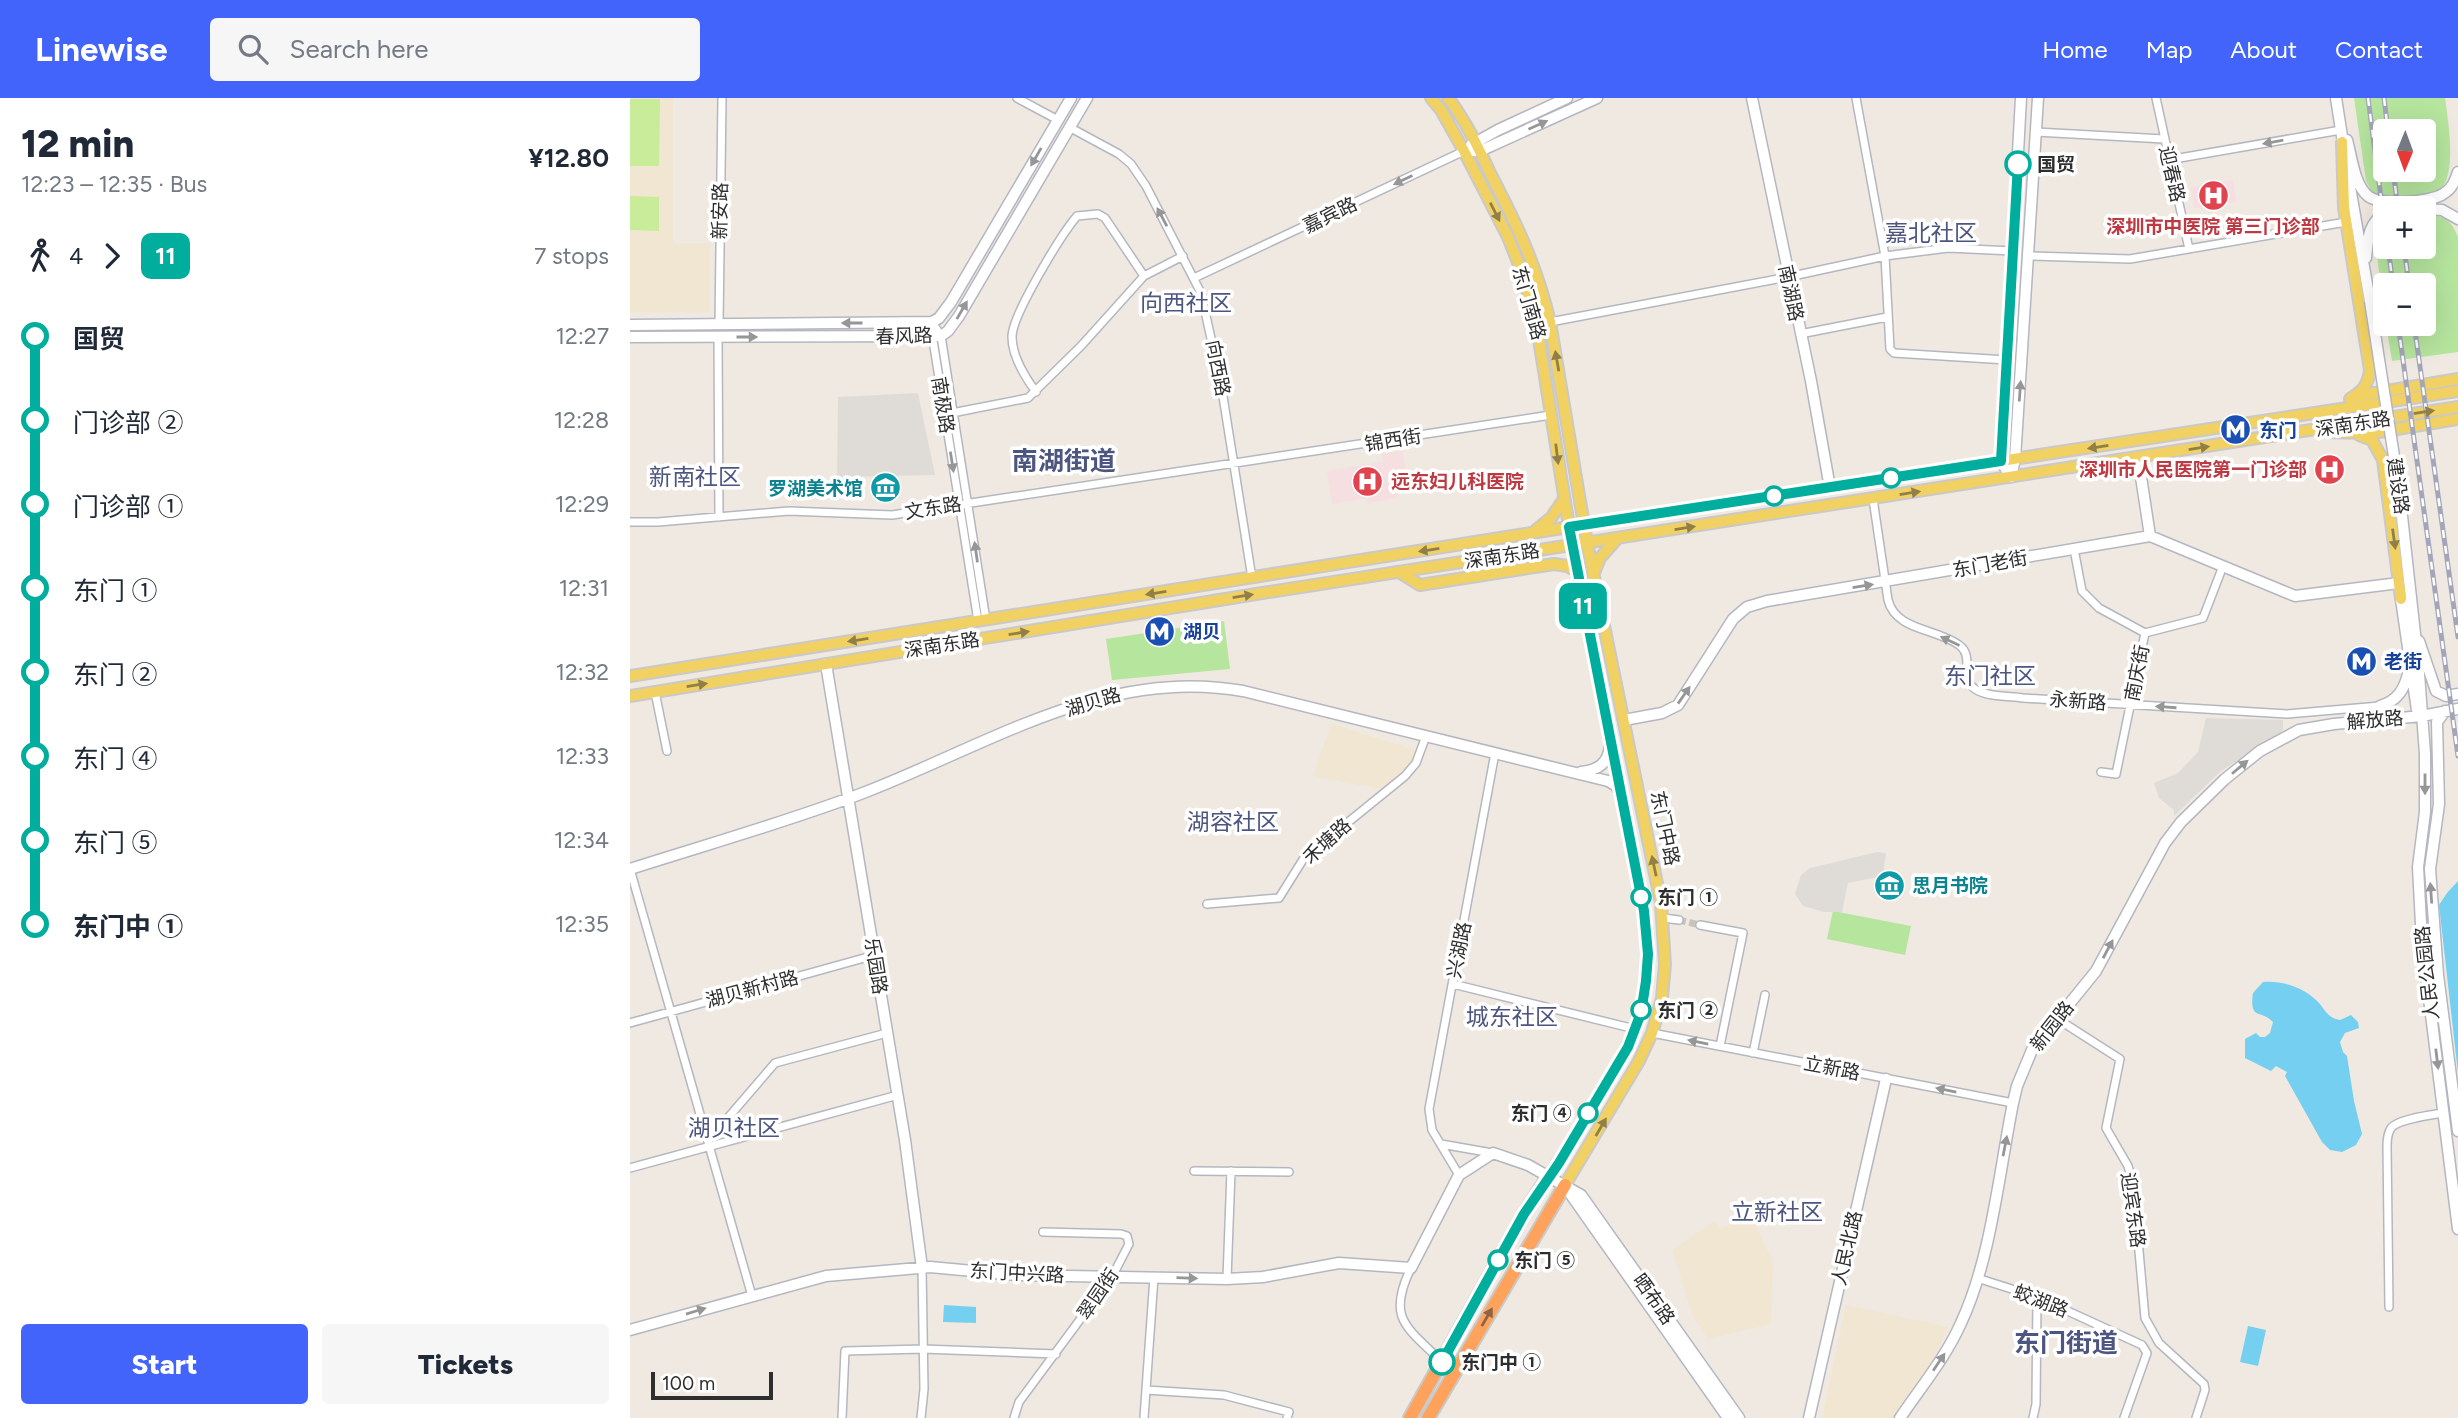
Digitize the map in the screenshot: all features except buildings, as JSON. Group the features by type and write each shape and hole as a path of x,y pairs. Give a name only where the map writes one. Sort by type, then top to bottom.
{"highway":[{"name":"东门中路","path":"1410,1418 1524,1214 1549,1175"},
{"name":"东门中路","path":"1428,1418 1565,1185"}],"main road":[{"name":"东门南路","path":"1431,98 1441,110 1464,151 1508,237 1528,289 1540,341 1569,527"},
{"name":"东门南路","path":"1448,98 1478,146 1533,260 1550,322 1583,525"},
{"path":"2343,142 2346,222 2370,370 2364,389 2350,399"},
{"path":"2311,414 2370,392 2458,379"},
{"name":"深南东路","path":"630,676 1569,527 2458,391"},
{"name":"深南东路","path":"630,696 1399,572 2458,407"},
{"path":"2307,431 2359,435 2458,419"},
{"path":"2359,435 2372,440 2383,460 2401,598"},
{"path":"1579,496 1589,513 1598,519 1614,521"},
{"path":"1526,534 1546,523 1564,499"},
{"name":"东门中路","path":"1565,1185 1639,1061 1652,1033 1663,987 1665,951 1663,918 1583,525"},
{"name":"东门中路","path":"1549,1175 1622,1058 1641,1013 1646,981 1647,930 1569,527"},
{"path":"1593,575 1600,558 1617,539"},
{"path":"1399,572 1420,585 1554,564 1577,571"}],"street":[{"name":"新安路","path":"719,324 722,98"},
{"path":"1017,98 1058,120"},
{"name":"春风路","path":"630,325 932,323 951,302 1071,98"},
{"name":"春风路","path":"630,337 936,337 954,324 1087,98"},
{"name":"嘉宾路","path":"1478,146 1567,98"},
{"name":"嘉宾路","path":"1194,278 1464,151 1597,98"},
{"name":"南湖路","path":"1752,98 1829,488"},
{"path":"1856,98 1885,256 1889,347 1894,353 2007,360"},
{"path":"2011,477 2001,461 2021,98"},
{"path":"2011,477 2015,459 2038,98"},
{"name":"迎春路","path":"2156,98 2189,249"},
{"name":"建设路","path":"2336,98 2399,489 2416,634 2422,716"},
{"path":"2338,113 2361,187 2365,194 2376,201 2385,203 2439,197 2450,188 2458,172"},
{"name":"向西路","path":"1069,127 1119,154 1131,164 1143,180 1194,278 1207,312 1252,578"},
{"path":"2168,160 2341,130"},
{"path":"2036,132 2164,139"},
{"path":"2436,210 2458,219"},
{"path":"1036,392 1024,375 1015,351 1012,337 1015,322 1049,258 1077,216 1098,214 1105,218 1144,276"},
{"path":"2028,256 2130,259 2346,222"},
{"path":"2365,272 2373,225"},
{"path":"1550,322 1885,256 1948,248 2013,251"},
{"path":"944,414 1028,398 1144,276 1183,256"},
{"path":"1800,334 1887,317"},
{"name":"南极路","path":"932,323 953,413 968,503 982,620"},
{"path":"718,337 719,517"},
{"name":"南极路","path":"936,337 944,414 982,620"},
{"name":"锦西街","path":"1235,465 1552,415"},
{"path":"2138,457 2150,536 2295,596 2399,583"},
{"name":"文东路","path":"630,522 789,511 882,516 1235,465"},
{"name":"永新路","path":"1873,499 1890,606 1896,617 1962,647 1967,657 1969,682 1976,690 1999,695 2289,714 2380,706"},
{"name":"东门老街","path":"1623,720 1662,713 1678,705 1727,626 1747,607 1767,601 2150,536"},
{"name":"南庆街","path":"2074,549 2082,591 2099,608 2145,633 2116,774 2101,772"},
{"path":"2145,633 2203,618 2223,566"},
{"path":"2401,598 2416,709 2422,716"},
{"path":"2416,634 2436,691 2446,696 2458,694"},
{"name":"乐园路","path":"826,664 898,1095 922,1268"},
{"path":"2380,706 2398,696 2405,684 2409,666"},
{"name":"湖贝路","path":"630,869 848,799 1068,708 1126,691 1171,685 1243,691 1611,782 1620,792"},
{"path":"655,692 667,751"},
{"name":"解放路","path":"2292,733 2319,726 2422,716 2458,709"},
{"name":"人民公园路","path":"2445,711 2437,722 2439,804 2431,848 2430,877 2437,965 2458,1131"},
{"path":"2289,714 2296,727 2292,733"},
{"name":"人民公园路","path":"2422,716 2426,782 2419,855 2419,899 2458,1229"},
{"name":"新园路","path":"1900,1418 1954,1338 1970,1302 2013,1103 2032,1050 2096,971 2165,843 2180,822 2249,759 2292,733"},
{"name":"禾塘路","path":"1206,904 1279,898 1304,858 1405,776 1416,763 1426,736"},
{"path":"1573,772 1602,766 1609,756 1610,743"},
{"name":"兴湖路","path":"1459,1175 1432,1130 1429,1109 1495,753"},
{"path":"630,869 752,1296"},
{"path":"1663,918 1679,920"},
{"path":"1700,925 1743,933 1720,1046"},
{"name":"湖贝新村路","path":"630,1023 875,955"},
{"path":"1452,984 1635,1029"},
{"path":"1753,1053 1765,995"},
{"name":"迎宾东路","path":"2056,1018 2120,1059 2106,1128 2128,1166 2133,1184 2145,1318 2159,1343 2204,1384 2205,1390 2196,1418"},
{"path":"708,1144 775,1063 887,1033"},
{"name":"立新路","path":"1652,1033 2013,1103"},
{"name":"人民北路","path":"1809,1418 1885,1079"},
{"path":"630,1168 708,1144 898,1095"},
{"path":"2389,1307 2387,1139 2395,1125 2443,1113"},
{"path":"1441,1144 1493,1153 1549,1175"},
{"path":"1442,1362 1407,1327 1401,1317 1399,1297 1459,1175 1493,1153"},
{"path":"1194,1171 1289,1172"},
{"path":"1227,1279 1231,1171"},
{"name":"晒布路","path":"1549,1175 1580,1195 1739,1418"},
{"name":"晒布路","path":"1565,1185 1728,1418"},
{"name":"翠园街","path":"1014,1418 1019,1402 1113,1275 1129,1244 1127,1236 1121,1234 1043,1232"},
{"name":"东门中兴路","path":"630,1330 826,1276 922,1268 1016,1275 1227,1279 1263,1277 1339,1263 1411,1268"},
{"path":"921,1418 924,1389 922,1268"},
{"path":"1144,1418 1154,1276"},
{"name":"蛟湖路","path":"1977,1278 2037,1297 2142,1345 2147,1353 2124,1418"},
{"path":"2033,1418 2036,1404 2037,1297"},
{"path":"842,1418 845,1351 923,1349 1056,1354"},
{"path":"1146,1390 1224,1395 1289,1412 1287,1418"}],"shaded area":[{"path":"630,98 673,98 673,243 710,243 710,312 630,312"},
{"name":"深圳市中医院 第三门诊部","path":"2233,180 2236,202 2194,208 2191,187"},
{"path":"918,393 935,475 837,477 838,397"},
{"name":"远东妇儿科医院","path":"1402,450 1410,491 1398,493 1398,498 1368,503 1366,498 1332,504 1327,471 1383,462 1382,454"},
{"path":"2206,718 2283,720 2283,731 2221,771 2174,816 2174,810 2159,798 2154,783 2178,773 2198,752"},
{"path":"1331,724 1416,750 1412,761 1381,789 1313,776"},
{"path":"1877,852 1886,853 1883,876 1848,883 1842,912 1824,912 1803,906 1795,894 1801,875 1810,868"},
{"path":"1753,1218 1773,1263 1771,1324 1708,1339 1692,1314 1672,1250 1715,1221 1719,1229"},
{"path":"1846,1305 1948,1327 1932,1361 1892,1418 1822,1418"}],"green space":[{"path":"2354,98 2445,98 2450,162 2444,184 2432,193 2374,196 2366,181"},
{"path":"630,99 660,99 659,166 630,166"},
{"path":"630,196 659,197 659,231 630,230"},
{"path":"2436,216 2453,227 2458,237 2458,352 2392,361 2388,336 2436,336 2436,273 2379,273 2377,259 2436,259"},
{"path":"1224,621 1230,669 1112,680 1106,639"},
{"path":"1833,911 1911,926 1905,955 1827,939"}],"water":[{"path":"2458,881 2458,1073 2439,905"},
{"path":"2263,982 2293,986 2314,998 2333,1018 2340,1020 2351,1015 2358,1022 2359,1028 2345,1033 2340,1042 2347,1056 2362,1134 2356,1145 2342,1152 2330,1150 2322,1142 2285,1076 2287,1072 2276,1066 2271,1071 2245,1058 2245,1039 2256,1033 2265,1037 2270,1033 2273,1022 2253,1008 2253,993"},
{"path":"944,1305 976,1307 976,1323 943,1322"},
{"path":"2248,1326 2266,1330 2258,1366 2240,1362"}],"tunnel":[{"path":"1679,920 1700,925"}],"railway":[{"path":"2368,98 2381,196"},
{"path":"2384,98 2387,119"},
{"path":"2395,182 2396,196"},
{"path":"2390,259 2391,273"},
{"path":"2406,259 2407,273"},
{"path":"2400,336 2458,756"},
{"path":"2416,336 2458,637"}],"bus line":[{"name":"11","path":"1442,1362 1524,1214 1559,1163 1622,1058 1641,1013 1646,981 1648,954 1644,911 1569,527 2001,461 2018,164"}],"place":[{"name":"国贸","path":"2018,164"},
{"name":"深圳市中医院 第三门诊部","path":"2213,195"},
{"name":"东门","path":"2236,430"},
{"name":"深圳市人民医院第一门诊部","path":"2330,469"},
{"name":"远东妇儿科医院","path":"1368,481"},
{"name":"罗湖美术馆","path":"886,488"},
{"name":"湖贝","path":"1160,631"},
{"name":"老街","path":"2361,661"},
{"name":"思月书院","path":"1889,885"},
{"name":"东门 ①","path":"1641,897"},
{"name":"东门 ②","path":"1641,1010"},
{"name":"东门 ④","path":"1588,1113"},
{"name":"东门 ⑤","path":"1498,1260"},
{"name":"东门中 ①","path":"1442,1362"}],"district":[{"name":"嘉北社区","path":"1931,233"},
{"name":"向西社区","path":"1186,303"},
{"name":"南湖街道","path":"1064,461"},
{"name":"新南社区","path":"695,477"},
{"name":"东门社区","path":"1990,676"},
{"name":"湖容社区","path":"1233,822"},
{"name":"城东社区","path":"1512,1017"},
{"name":"湖贝社区","path":"734,1128"},
{"name":"立新社区","path":"1777,1212"},
{"name":"东门街道","path":"2066,1343"}]}
